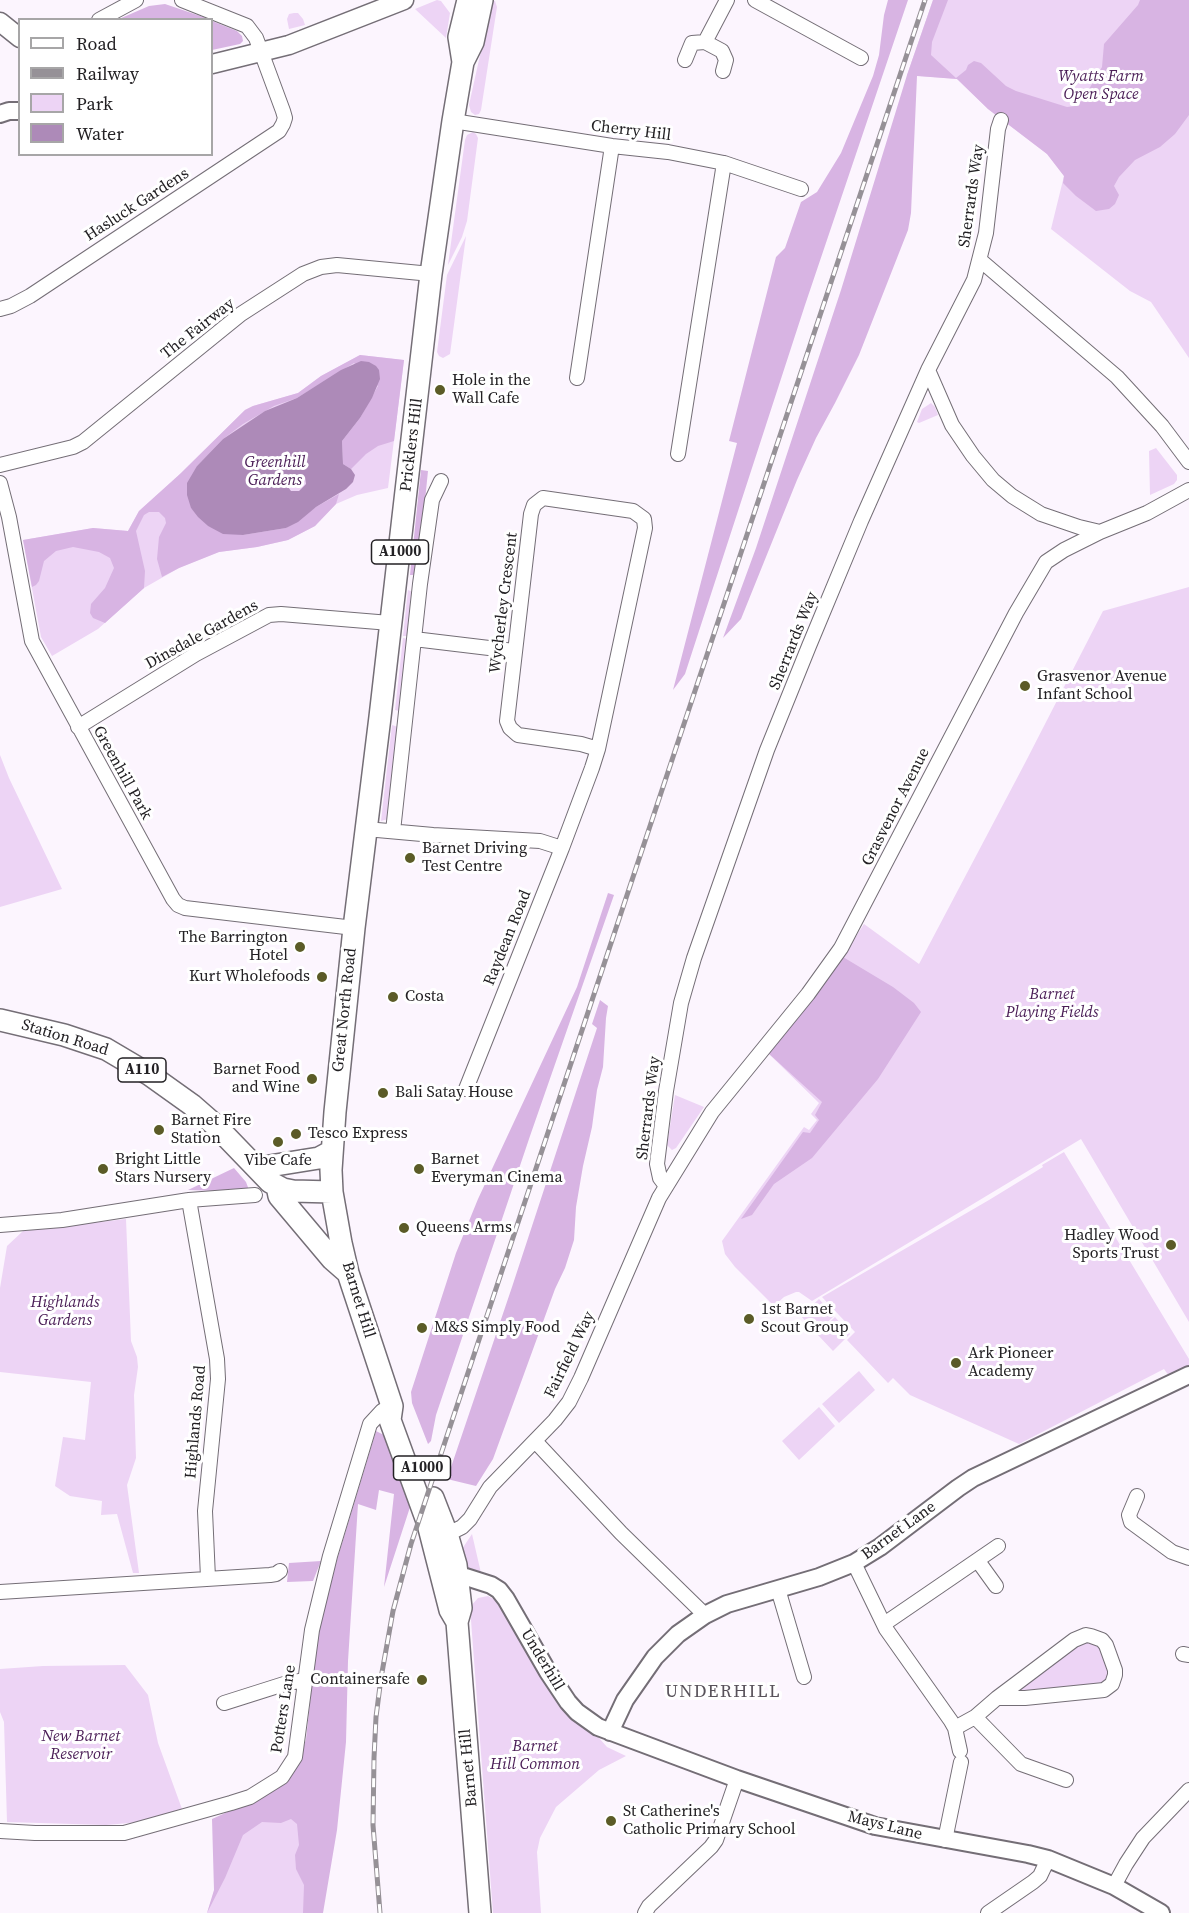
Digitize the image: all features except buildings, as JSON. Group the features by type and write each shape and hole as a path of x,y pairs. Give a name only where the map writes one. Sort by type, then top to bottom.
{"main road":[{"path":"213,64 289,45 404,0"},
{"name":"Pricklers Hill","path":"464,62 459,37 468,0"},
{"name":"Pricklers Hill","path":"366,829 431,274 453,121 464,62 473,42 482,0"},
{"path":"0,22 18,36"},
{"name":"Great North Road","path":"333,1192 332,1151 366,829"},
{"name":"Station Road","path":"0,1020 64,1035 106,1049 129,1061 192,1105 216,1126 270,1182 277,1186"},
{"path":"257,1168 319,1158 332,1151"},
{"path":"277,1186 293,1191 333,1192"},
{"name":"A110","path":"277,1186 279,1196 285,1204 332,1259 348,1272"},
{"name":"Barnet Hill","path":"333,1192 348,1272 392,1406 403,1414 453,1586 450,1610 457,1622 480,1913"}],"street":[{"path":"103,18 136,0"},
{"name":"Hasluck Gardens","path":"0,309 30,296 279,131 285,118 256,38 247,26 182,0"},
{"path":"705,42 727,0"},
{"path":"754,0 861,58"},
{"path":"685,60 692,43 705,42 722,51 726,60 723,71"},
{"name":"Sherrards Way","path":"666,1186 660,1178 657,1164 666,1090 681,1003 694,958 771,740 861,521 928,370 974,280 986,233 1001,120"},
{"name":"Cherry Hill","path":"453,121 612,146 668,152 724,163 801,189"},
{"path":"577,378 612,146"},
{"path":"678,454 724,163"},
{"path":"980,260 1117,377 1162,426 1189,462"},
{"name":"The Fairway","path":"0,465 73,447 83,442 241,314 303,274 321,267 337,265 431,274"},
{"path":"928,370 952,425 993,480 1012,496 1041,514 1100,532"},
{"path":"393,831 420,584 432,500 441,481"},
{"name":"Greenhill Park","path":"0,483 4,519 32,640 173,899 184,908 354,928"},
{"name":"Grasvenor Avenue","path":"666,1186 712,1112 808,994 841,948 1011,623 1046,562 1064,550 1147,513 1189,490"},
{"name":"Wycherley Crescent","path":"598,749 581,744 522,736 513,731 509,725 507,716 531,514 536,502 549,498 633,511 644,519"},
{"name":"Raydean Road","path":"466,1089 562,848 598,749 645,532 644,519"},
{"path":"396,581 420,584"},
{"name":"Dinsdale Gardens","path":"78,727 196,654 269,615 390,623"},
{"path":"414,639 514,651"},
{"path":"380,717 405,719"},
{"path":"366,829 540,841 562,848"},
{"name":"Fairfield Way","path":"438,1537 462,1527 470,1519 490,1487 555,1420 569,1402 650,1216 666,1186"},
{"path":"0,1225 62,1220 189,1200 255,1195"},
{"name":"Highlands Road","path":"189,1200 217,1359 218,1379 205,1511 208,1578"},
{"name":"Barnet Lane","path":"610,1732 625,1700 655,1657 678,1634 705,1616 727,1604 854,1563 880,1547 973,1478 1189,1376"},
{"name":"Potters Lane","path":"0,1831 124,1833 250,1797 282,1777 296,1757 312,1630 323,1580 367,1431 376,1416 392,1406"},
{"path":"535,1441 621,1533 705,1616"},
{"path":"1137,1496 1129,1515 1131,1522 1172,1552 1189,1558"},
{"path":"884,1624 998,1546"},
{"path":"978,1561 996,1586"},
{"path":"854,1563 884,1624 955,1728 960,1757 945,1840"},
{"path":"0,1592 270,1575 280,1571"},
{"name":"Underhill","path":"453,1586 466,1578 495,1587 506,1599 568,1702 587,1720 610,1732"},
{"path":"778,1589 804,1677"},
{"path":"955,1728 975,1717 997,1698 1080,1637 1086,1635 1097,1637 1106,1645 1115,1670 1112,1684 1104,1690 1026,1698 997,1698"},
{"path":"224,1703 287,1683 306,1680"},
{"path":"975,1717 1022,1764 1066,1780"},
{"name":"Mays Lane","path":"610,1732 737,1779 875,1826 1048,1859 1114,1886 1161,1913"},
{"path":"645,1913 649,1906 716,1840 737,1779"},
{"path":"1114,1886 1143,1838 1189,1790"},
{"path":"988,1913 1033,1882 1042,1872 1048,1859"}],"green space":[{"path":"437,0 441,1 450,13 446,38 415,9"},
{"path":"888,0 908,0 805,305 685,674 673,690 737,443 729,441 776,257 785,248 801,202 817,192 841,153 873,76 879,55"},
{"name":"Wyatts Farm Open Space","path":"933,0 1189,0 1189,358 1151,302 1130,291 1051,229 1064,176 1047,154 988,109 957,79 907,75"},
{"path":"933,0 948,0 932,42 931,55 956,78 974,61 981,63 1006,86 1016,91 1067,107 1075,106 1082,101 1102,67 1104,44 1140,0 1189,0 1189,115 1175,134 1160,147 1135,160 1119,177 1114,186 1119,195 1115,204 1109,209 1096,211 1063,183 1064,176 1047,154 988,109 957,79 917,76 911,213 908,230 859,355 797,480 741,619 723,638 756,548 841,290 907,75"},
{"path":"492,1 495,1 497,7 481,110 475,115 471,112 469,105"},
{"path":"165,4 206,18 121,18 149,6"},
{"path":"298,13 305,25 289,29 287,19 289,14"},
{"path":"213,21 237,31 242,36 243,41 240,44 213,50"},
{"path":"473,132 478,138 467,221 448,265 465,140 467,135"},
{"path":"466,236 450,354 443,358 437,352 447,275"},
{"name":"Greenhill Gardens","path":"360,355 404,360 388,488 357,495 336,504 315,526 288,540 219,552 179,568 144,588 98,629 52,656 41,637 23,540 93,528 128,531 139,511 245,410 298,393 321,376"},
{"path":"360,355 404,360 394,441 378,446 351,469 343,464 342,441 360,418 378,386 354,363 297,398 274,406 243,424 223,439 197,466 191,508 208,526 243,535 286,528 339,494 336,504 315,526 288,540 219,552 162,577 157,559 159,537 166,523 165,518 159,512 149,512 144,515 136,531 145,571 144,588 105,623 93,618 90,613 91,604 105,588 114,568 110,558 99,552 73,547 56,551 44,561 39,581 32,587 23,540 93,528 128,531 139,511 245,410 298,393 321,376"},
{"path":"931,403 938,415 917,422 922,409"},
{"path":"1156,448 1177,475 1177,480 1174,484 1150,495 1149,451"},
{"path":"421,470 428,471 418,570 410,575"},
{"name":"Barnet Playing Fields","path":"1189,587 1189,1322 1081,1139 812,1301 796,1292 784,1297 774,1306 735,1267 725,1254 722,1241 804,1127 809,1130 817,1120 811,1114 819,1103 768,1053 831,975 864,924 919,964 1103,611"},
{"path":"408,590 413,592 410,636 403,636"},
{"path":"403,638 409,639 399,711 395,710"},
{"path":"392,725 398,727 388,819 381,821"},
{"path":"0,755 62,889 0,907"},
{"path":"608,893 614,895 530,1136 436,1415 431,1441 428,1444 412,1403 411,1392 456,1253 478,1199 577,987"},
{"path":"843,957 893,987 914,1003 921,1012 878,1079 812,1158 774,1184 752,1215 741,1219 803,1132 810,1133 819,1120 815,1115 822,1102 768,1053"},
{"path":"600,1000 608,1006 603,1067 576,1207 574,1240 493,1459 476,1486 447,1479 597,1028 592,1024"},
{"path":"675,1095 704,1107 676,1148 672,1150 667,1145"},
{"path":"1064,1152 1189,1359 1189,1366 1169,1376 1164,1369 1019,1444 910,1395 893,1378 888,1383 847,1340 855,1332 822,1297 989,1200"},
{"path":"234,1168 246,1182 249,1190 245,1192 188,1190"},
{"name":"Highlands Gardens","path":"126,1219 131,1341 138,1367 134,1395 136,1458 127,1485 139,1573 133,1573 117,1514 101,1515 102,1501 70,1496 55,1486 63,1437 85,1440 91,1382 0,1372 0,1288 7,1246 23,1231"},
{"path":"819,1299 834,1316 816,1333 801,1316"},
{"path":"835,1317 850,1334 833,1351 817,1334"},
{"path":"859,1371 875,1390 839,1423 822,1404"},
{"path":"819,1407 835,1426 799,1460 782,1441"},
{"path":"376,1431 388,1437 412,1501 384,1587 394,1494 379,1490 376,1510 358,1504 348,1661 346,1742 337,1830 323,1913 303,1913 304,1885 296,1869 295,1855 299,1845 297,1824 291,1819 281,1823 262,1822 243,1835 207,1913 214,1890 212,1819 256,1799 301,1755 306,1739 318,1630"},
{"path":"472,1534 481,1573 466,1567 462,1549"},
{"path":"321,1561 313,1581 287,1582 289,1563"},
{"name":"Barnet Hill Common","path":"488,1596 497,1601 548,1689 569,1716 599,1738 607,1747 626,1756 599,1770 556,1807 540,1838 537,1852 541,1913 493,1913 470,1607 478,1598"},
{"path":"1094,1641 1103,1651 1109,1670 1108,1679 1102,1684 1020,1692 1019,1690 1079,1642"},
{"name":"New Barnet Reservoir","path":"125,1665 148,1695 158,1743 182,1809 140,1822 106,1825 7,1822 4,1722 0,1712 0,1669"},
{"path":"293,1771 310,1913 207,1913 214,1892 214,1850 256,1799"}],"water":[{"path":"361,361 369,362 379,370 380,379 360,418 342,441 343,464 355,475 353,482 298,522 286,528 243,535 223,534 208,526 198,517 191,508 187,495 187,483 197,466 223,439 265,411 297,398 341,370","holes":["305,477 306,484 299,491 291,491 288,487 292,478"]}],"railway":[{"path":"380,1913 373,1825 376,1717 393,1611 411,1544 925,0"}],"place":[{"name":"Hole in the Wall Cafe","path":"440,390"},
{"name":"Grasvenor Avenue Infant School","path":"1025,686"},
{"name":"Barnet Driving Test Centre","path":"410,858"},
{"name":"The Barrington Hotel","path":"300,947"},
{"name":"Kurt Wholefoods","path":"322,977"},
{"name":"Costa","path":"393,997"},
{"name":"Barnet Food and Wine","path":"312,1079"},
{"name":"Bali Satay House","path":"383,1093"},
{"name":"Barnet Fire Station","path":"159,1130"},
{"name":"Tesco Express","path":"296,1134"},
{"name":"Vibe Cafe","path":"278,1142"},
{"name":"Bright Little Stars Nursery","path":"103,1169"},
{"name":"Barnet Everyman Cinema","path":"419,1169"},
{"name":"Queens Arms","path":"404,1228"},
{"name":"Hadley Wood Sports Trust","path":"1171,1245"},
{"name":"1st Barnet Scout Group","path":"749,1319"},
{"name":"M&S Simply Food","path":"422,1328"},
{"name":"Ark Pioneer Academy","path":"956,1363"},
{"name":"Containersafe","path":"422,1680"},
{"name":"St Catherine's Catholic Primary School","path":"611,1821"}],"district":[{"name":"UNDERHILL","path":"723,1692"}]}
